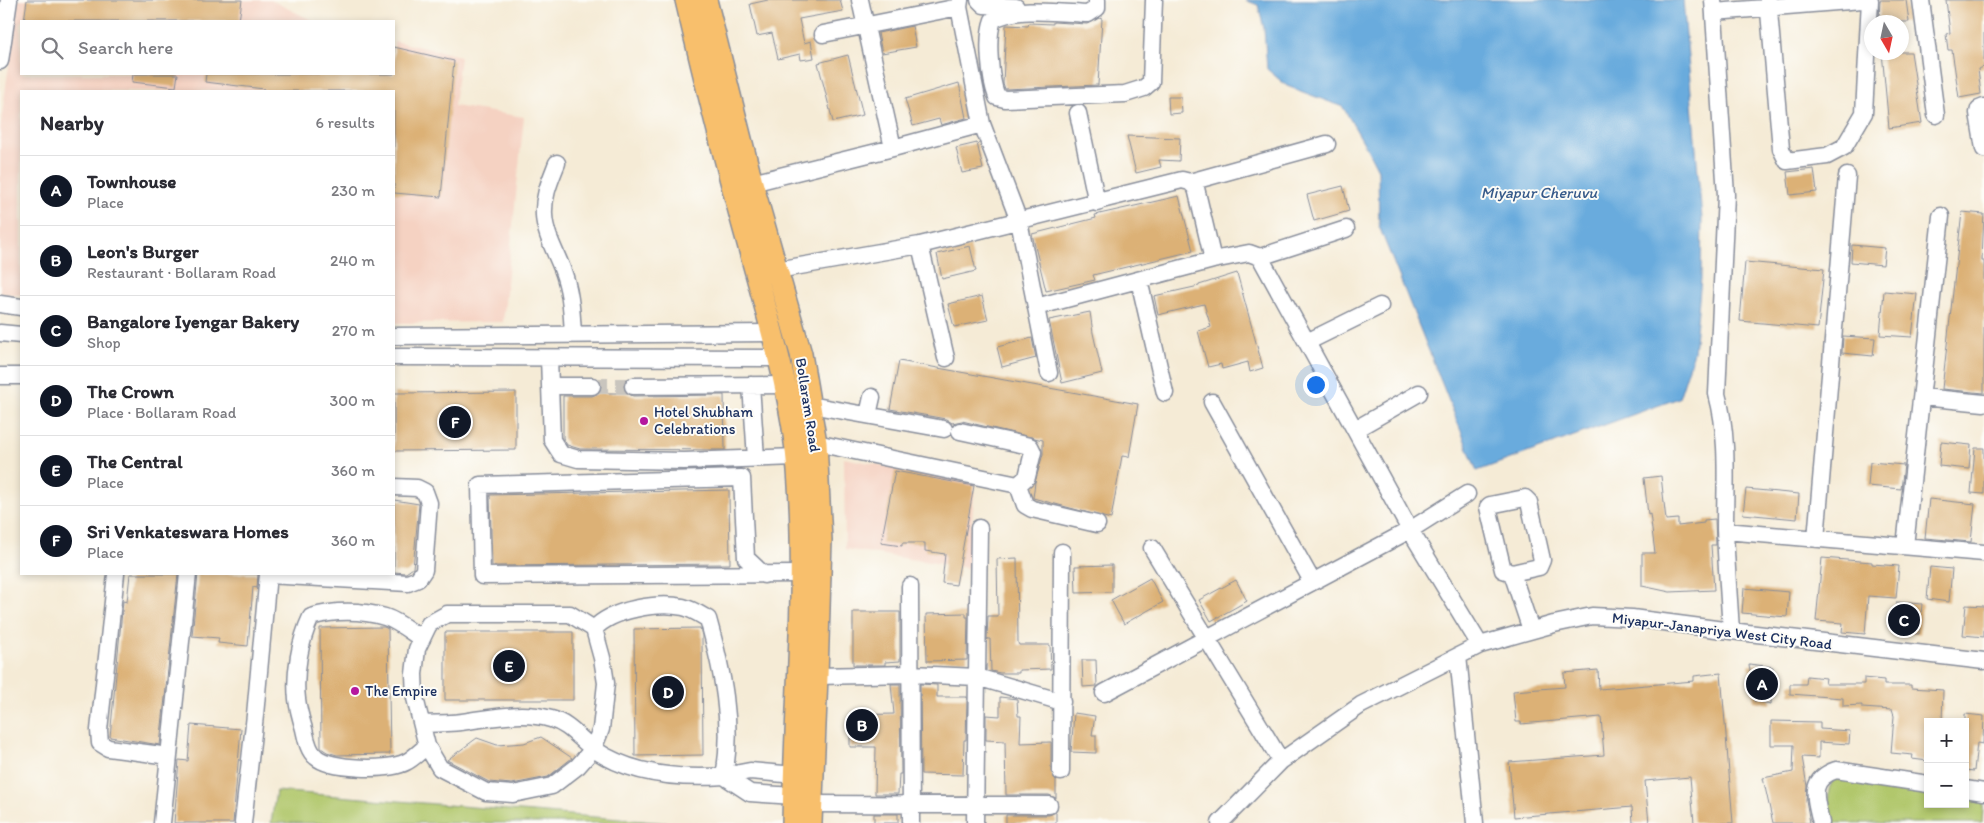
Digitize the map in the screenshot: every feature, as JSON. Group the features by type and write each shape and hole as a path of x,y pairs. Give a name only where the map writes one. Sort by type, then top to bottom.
{"main road":[{"name":"Bollaram Road","path":"686,0 720,143 772,333 784,385 796,457 801,543 795,774 805,808"},
{"name":"Bollaram Road","path":"706,0 752,183 801,354 816,443 821,540 817,676 805,808 793,823"}],"street":[{"path":"0,61 9,0"},
{"path":"860,0 893,148"},
{"path":"979,0 984,5 1082,10 1089,5 1090,0"},
{"path":"997,97 993,87 990,53 991,25 993,20 1020,13 1088,14 1096,8 1097,0"},
{"path":"977,101 997,97 1005,99 1124,94 1144,88 1151,82 1154,0"},
{"path":"1731,632 1725,531 1725,436 1723,415 1717,394 1726,195 1714,6 1862,0"},
{"path":"1768,4 1781,149 1787,160 1827,156 1844,147 1864,113 1870,0"},
{"path":"1921,0 1936,115"},
{"path":"823,34 960,3 982,124 1019,222 1049,373"},
{"path":"969,55 990,53"},
{"path":"1984,107 1979,109 1978,113 1984,149"},
{"path":"1078,113 1096,203"},
{"path":"752,183 982,124"},
{"path":"777,270 920,245 1096,203 1182,180 1190,182 1327,144"},
{"path":"557,163 545,193 544,216 548,235 565,277 572,307 573,335"},
{"path":"1816,539 1847,176"},
{"path":"1190,182 1196,188 1213,260"},
{"path":"1905,546 1941,216"},
{"path":"1036,307 1213,260 1249,253 1260,257 1346,229"},
{"path":"920,245 946,358"},
{"path":"1260,257 1410,530 1480,645"},
{"path":"1138,280 1165,393"},
{"path":"0,304 20,306"},
{"path":"1307,342 1380,306"},
{"path":"0,333 20,335"},
{"path":"395,336 772,333"},
{"path":"395,357 778,358"},
{"path":"549,358 552,440 560,454 578,458 664,460 796,457"},
{"path":"644,358 638,386 784,385"},
{"path":"0,376 20,376"},
{"path":"550,386 592,386"},
{"path":"751,386 756,458"},
{"path":"1356,429 1419,393"},
{"path":"868,415 872,397"},
{"path":"1922,397 1984,403"},
{"path":"1212,402 1312,581"},
{"path":"810,405 1030,446 1033,452 1027,477 1018,485"},
{"path":"816,443 1018,485"},
{"path":"764,575 746,558 742,478 480,485 482,576 764,575 800,574"},
{"path":"1018,485 1026,505 1032,509 1097,524"},
{"path":"284,575 408,583 418,578 424,570 429,503 425,492 417,488 395,487"},
{"path":"1104,693 1410,530 1467,494"},
{"path":"1525,498 1529,502 1541,564 1539,567 1512,573 1503,570 1488,507 1525,498"},
{"path":"975,823 979,528"},
{"path":"1725,531 1984,553"},
{"path":"1152,548 1281,761"},
{"path":"1061,772 1062,552"},
{"path":"1512,573 1531,630"},
{"path":"116,575 99,730 100,743 108,748 169,756"},
{"path":"162,823 188,575"},
{"path":"242,823 255,715 268,575"},
{"path":"910,586 911,823"},
{"path":"594,629 599,623 618,614 649,606 684,607 708,619 718,653 727,716 728,754 724,776"},
{"path":"422,639 386,617 357,613 326,612 311,617 303,633 298,659 296,699 308,745 316,758 331,764 351,768 375,768 405,763 427,746"},
{"path":"447,614 570,614 594,629 602,658 606,683 601,729 593,749 578,766 552,786 513,794 486,792 440,768 427,746 415,698 414,674 417,649 422,639 429,624 447,614"},
{"name":"Miyapur-Janapriya West City Road","path":"1220,823 1281,761 1361,704 1480,645 1531,630 1592,616 1632,618 1731,632 1984,661"},
{"path":"1458,656 1476,823"},
{"path":"817,676 911,674 977,678 1062,702"},
{"path":"422,724 466,722 499,716 531,714 554,720 570,728 593,749 612,760 663,775 701,778 750,771 795,774"},
{"path":"1821,823 1816,795 1819,779 1825,774 1836,770 1924,783"},
{"path":"724,776 750,792 805,808 974,804 1049,805"},
{"path":"1969,790 1984,792"}],"shaded area":[{"path":"18,0 271,0 311,20 20,20 20,75 395,75 395,41 460,56 454,106 524,117 503,322 395,323 395,90 20,90 20,295 0,293 0,129"},
{"path":"844,458 975,483 968,568 845,549"}],"green space":[{"path":"1836,778 1924,788 1924,808 1969,808 1969,794 1984,796 1982,823 1832,823 1828,793 1832,782"},
{"path":"276,791 668,823 271,823"}],"water":[{"name":"Miyapur Cheruvu","path":"1245,0 1683,0 1702,219 1701,278 1694,352 1679,398 1477,471 1379,226 1378,170 1343,107 1287,86 1267,69 1264,28 1258,5"}],"building":[{"path":"27,0 242,0 239,20 24,20"},
{"path":"768,0 840,0 843,11 799,19 804,43 811,41 814,58 801,60 800,54 778,59 772,33 757,36 750,4"},
{"path":"1880,0 1906,0 1908,15 1879,15"},
{"path":"1946,0 1984,0 1984,67 1978,69 1981,94 1959,98 1952,50 1948,50 1946,34 1950,33"},
{"path":"1099,18 1102,19 1098,85 1005,89 1003,83 1006,25 1028,26 1029,23 1053,24 1053,22 1087,24"},
{"path":"912,26 916,47 882,53 878,33"},
{"path":"395,47 454,61 441,197 395,193 395,90 264,90 205,82 206,75 395,75"},
{"path":"1909,52 1911,52 1922,123 1889,128 1883,60 1909,60"},
{"path":"848,55 863,115 833,122 818,63"},
{"path":"133,75 178,75 176,87 132,82"},
{"path":"959,83 966,118 941,125 939,119 913,126 905,99"},
{"path":"1168,97 1181,97 1182,113 1169,114"},
{"path":"1127,136 1180,138 1179,161 1159,160 1161,167 1136,173"},
{"path":"977,143 983,169 962,173 956,148"},
{"path":"1814,169 1817,192 1790,195 1787,172"},
{"path":"1343,186 1349,211 1314,221 1307,195"},
{"path":"1179,196 1193,251 1093,275 1095,280 1046,291 1032,234 1096,218 1095,215"},
{"path":"1962,212 1984,214 1982,261 1984,261 1984,393 1942,389"},
{"path":"1852,245 1885,248 1883,265 1851,262"},
{"path":"970,246 976,271 942,279 937,254"},
{"path":"1745,262 1824,269 1818,328 1740,321"},
{"path":"1237,273 1263,368 1250,372 1248,362 1222,369 1221,364 1208,367 1198,331 1211,327 1204,304 1158,315 1154,296 1199,286"},
{"path":"1884,291 1917,294 1912,337 1880,335"},
{"path":"982,296 988,320 954,327 948,304"},
{"path":"1090,312 1102,373 1062,383 1049,320"},
{"path":"1843,336 1875,338 1873,356 1842,353"},
{"path":"1032,338 1036,358 1002,367 997,347"},
{"path":"899,361 1138,404 1129,457 1122,456 1111,519 1033,498 1035,482 1043,454 1043,440 962,421 952,423 946,419 890,409"},
{"path":"516,392 516,450 395,451 395,393"},
{"name":"Hotel Shubham Celebrations","path":"599,393 626,393 633,396 724,395 725,450 580,449 567,445 563,438 563,396 592,396"},
{"path":"1941,442 1971,445 1969,469 1939,466"},
{"path":"1975,448 1984,448 1984,494 1971,493"},
{"path":"1870,462 1904,465 1901,489 1868,486"},
{"path":"895,471 974,486 956,585 942,583 945,554 925,551 925,543 902,543 902,546 881,543"},
{"path":"1661,476 1666,520 1678,519 1678,526 1704,523 1704,520 1715,519 1716,545 1711,545 1714,590 1670,592 1642,586 1642,553 1655,553 1644,478"},
{"path":"1746,489 1799,494 1797,519 1743,514"},
{"path":"729,490 730,564 492,566 490,495"},
{"path":"1929,499 1975,504 1971,542 1925,538"},
{"path":"395,500 419,504 413,568 406,573 395,572"},
{"path":"1017,558 1018,643 1019,645 1050,645 1051,669 1019,670 1019,673 1000,673 991,671 990,639 987,639 988,616 998,616 997,559"},
{"path":"1822,558 1899,566 1896,598 1868,596 1865,634 1842,632 1843,623 1816,621"},
{"path":"1112,565 1112,592 1076,593 1075,566"},
{"path":"1930,567 1952,569 1949,602 1927,599"},
{"path":"130,575 178,575 160,745 110,737 123,601 127,602"},
{"path":"198,575 258,575 257,588 253,587 248,646 218,643 219,638 192,636"},
{"path":"1150,578 1163,602 1124,624 1111,600"},
{"path":"1236,580 1247,601 1211,621 1199,600"},
{"path":"1744,588 1789,592 1787,617 1742,613"},
{"path":"1897,602 1922,604 1919,634 1894,632"},
{"path":"1966,605 1984,606 1984,637 1963,635"},
{"path":"853,612 900,612 900,661 885,662 885,665 853,665"},
{"path":"966,613 966,617 968,617 967,660 927,661 926,614"},
{"name":"The Empire","path":"384,627 388,629 390,754 337,755 327,752 321,748 320,628"},
{"path":"700,628 702,636 703,755 635,756 634,629"},
{"path":"445,632 573,632 573,700 445,700"},
{"path":"1082,660 1096,660 1097,686 1083,687"},
{"path":"1749,664 1773,667 1771,704 1754,701"},
{"path":"1598,670 1599,689 1694,681 1694,676 1721,673 1733,823 1694,823 1690,777 1645,781 1649,823 1633,823 1632,807 1514,817 1509,762 1604,755 1601,717 1521,724 1521,722 1516,722 1513,691 1565,687 1564,673"},
{"path":"1807,676 1826,678 1825,684 1864,684 1864,678 1884,680 1884,685 1911,685 1911,688 1943,690 1942,718 1924,718 1924,760 1912,759 1913,755 1891,753 1894,716 1892,710 1862,708 1862,705 1843,706 1843,698 1790,694 1790,684 1806,684"},
{"path":"891,684 900,684 901,774 899,774 898,794 875,794 876,747 850,747 850,715 894,714"},
{"path":"920,684 937,685 937,697 967,697 963,775 921,774"},
{"path":"1000,697 1017,699 1018,716 1021,716 1020,743 1051,742 1051,772 1056,780 1056,798 1049,795 1006,795 1005,741 986,740 986,715 1000,716"},
{"path":"1074,713 1095,716 1092,735 1096,735 1096,753 1071,752"},
{"path":"1965,714 1984,716 1983,744 1977,743 1974,771 1969,770 1969,718 1965,718"},
{"path":"1771,721 1820,722 1820,729 1850,731 1849,744 1819,742 1819,758 1802,757 1810,823 1773,823 1763,778 1793,772 1794,745 1771,745"},
{"path":"191,725 241,729 233,823 174,823 179,760 188,761"},
{"path":"541,737 572,758 548,777 512,784 489,782 447,760 477,738 497,745 524,743"},
{"path":"1056,812 1056,823 1006,823 1006,815 1049,815"},
{"path":"874,814 898,814 898,823 874,823"}],"tunnel":[{"path":"592,386 633,386"}],"place":[{"name":"Hotel Shubham Celebrations","path":"644,421"},
{"name":"Sri Venkateswara Homes","path":"455,422"},
{"name":"Bangalore Iyengar Bakery","path":"1904,620"},
{"name":"The Central","path":"509,666"},
{"name":"Townhouse","path":"1762,684"},
{"name":"The Empire","path":"355,691"},
{"name":"The Crown","path":"668,692"},
{"name":"Leon's Burger","path":"862,725"}]}
